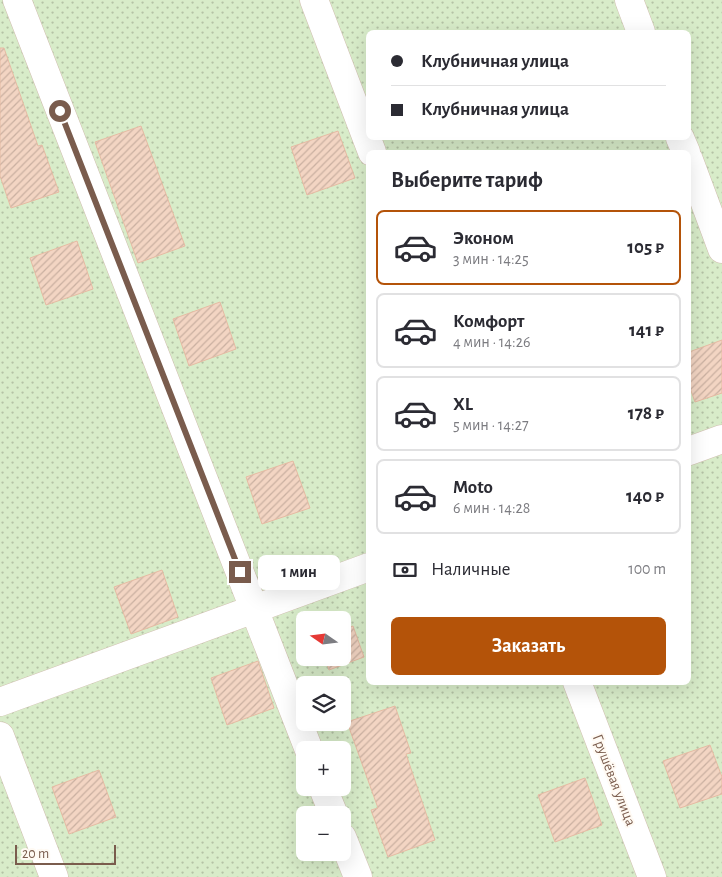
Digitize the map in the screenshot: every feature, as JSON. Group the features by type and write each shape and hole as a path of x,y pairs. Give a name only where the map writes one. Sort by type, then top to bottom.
{"street":[{"path":"17,0 305,741"},
{"path":"314,0 366,136"},
{"path":"629,0 640,30"},
{"path":"691,165 722,249"},
{"path":"691,450 722,439"},
{"path":"0,702 366,568"},
{"name":"Грушёвая улица","path":"578,685 652,877"},
{"path":"0,736 54,877"},
{"path":"351,860 358,877"}],"green space":[{"path":"0,0 722,0 722,877 0,877"}],"building":[{"path":"0,48 4,48 38,146 42,145 59,192 11,208 0,176"},
{"path":"141,126 185,246 138,263 95,142"},
{"path":"338,131 355,178 307,195 291,147"},
{"path":"77,241 93,289 46,305 30,258"},
{"path":"220,302 236,349 189,366 173,319"},
{"path":"722,340 722,393 695,402 691,391 691,351"},
{"path":"293,461 310,508 262,524 246,477"},
{"path":"162,570 178,617 131,634 114,587"},
{"path":"353,626 364,657 351,662 351,627"},
{"path":"258,661 274,708 227,725 211,678"},
{"path":"328,666 340,666 329,670"},
{"path":"395,706 411,753 406,754 435,840 388,857 371,810 378,808 350,731 351,721"},
{"path":"710,745 722,777 722,794 680,808 663,761"},
{"path":"99,770 116,817 69,834 52,787"},
{"path":"585,778 602,825 555,842 538,795"}],"route":[{"path":"60,111 240,572"}]}
